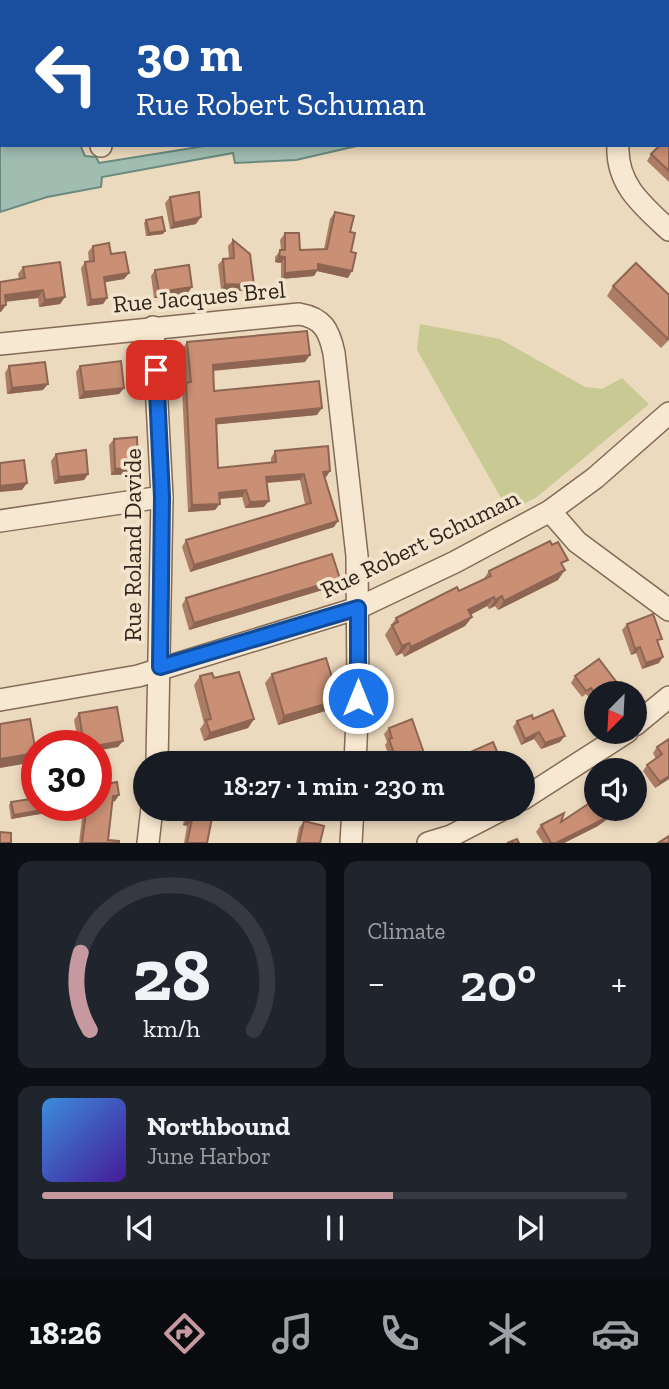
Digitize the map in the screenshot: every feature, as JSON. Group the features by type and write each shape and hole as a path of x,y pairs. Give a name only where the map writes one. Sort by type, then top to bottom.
{"street":[{"path":"618,147 618,171 643,206 669,230"},
{"name":"Rue Jacques Brel","path":"0,344 299,314 312,316 323,323 330,334 334,353 351,487 358,608 355,751"},
{"name":"Rue Roland Davide","path":"153,327 162,497 157,751"},
{"name":"Rue Robert Schuman","path":"0,700 138,676 160,667 358,608 455,562 550,511 596,478 669,413"},
{"path":"0,521 162,497"},
{"path":"550,511 577,542 669,610"},
{"path":"648,714 669,696"},
{"path":"535,791 608,744"},
{"path":"148,843 151,821"},
{"path":"351,843 352,821"},
{"path":"428,843 476,821"}],"green space":[{"path":"420,324 500,339 585,387 602,389 622,378 649,404 537,497 509,512 417,350"}],"shaded area":[{"path":"0,147 81,147 85,156 96,157 99,163 199,147 352,147 296,160 235,163 233,153 102,177 101,187 47,197 0,212"}],"building":[{"path":"658,147 669,147 669,171 651,154"},
{"path":"199,192 201,217 174,223 170,197"},
{"path":"335,212 354,216 350,232 355,233 351,252 356,253 352,271 318,264 318,270 285,273 285,257 279,256 280,250 285,250 285,233 299,233 300,250 327,249"},
{"path":"162,217 165,231 149,233 146,220"},
{"path":"233,240 250,254 254,285 225,284 223,259 234,258"},
{"path":"109,243 111,254 125,252 129,273 104,277 107,298 91,300 85,262 94,261 93,246"},
{"path":"60,262 65,297 45,300 43,290 5,295 6,305 0,306 0,282 25,278 23,267"},
{"path":"636,263 669,295 668,339 613,286"},
{"path":"189,265 192,287 159,292 155,270"},
{"path":"307,331 310,355 213,365 214,391 319,381 322,408 216,419 218,468 276,462 275,451 328,446 330,471 323,472 338,521 194,565 186,540 311,503 304,474 266,477 269,501 250,502 246,490 219,493 220,504 192,505 186,383 191,382 187,342"},
{"path":"121,361 124,388 84,392 80,366"},
{"path":"45,362 48,384 12,388 9,366"},
{"path":"137,437 138,467 115,469 114,439"},
{"path":"86,450 88,474 59,477 56,454"},
{"path":"24,460 27,483 0,486 0,463"},
{"path":"550,541 552,545 558,542 568,560 561,563 565,570 504,601 502,596 495,600 494,597 468,610 472,617 411,647 409,643 402,646 392,625 398,622 396,618 457,587 459,591 491,576 489,571"},
{"path":"332,554 340,579 194,623 186,598"},
{"path":"653,614 662,639 657,640 663,657 646,663 640,647 635,649 627,624"},
{"path":"326,658 339,700 284,716 272,674"},
{"path":"599,659 616,681 584,681 584,688 575,676"},
{"path":"239,672 254,719 210,733 206,720 211,719 200,676 212,673 214,678"},
{"path":"117,707 123,741 112,743 112,730 82,730 79,713"},
{"path":"553,710 565,736 545,743 539,732 525,739 517,721 532,715 533,719"},
{"path":"30,719 32,730 21,730 21,756 0,759 0,724"},
{"path":"412,719 423,751 393,751 389,728"},
{"path":"669,739 669,776 660,782 647,765 662,754 657,747"},
{"path":"493,742 497,751 473,751"},
{"path":"117,782 119,795 113,796 112,805 112,783"},
{"path":"21,800 21,814 14,815 11,802"},
{"path":"584,807 584,821 600,821 551,843 541,825 564,813 561,822"},
{"path":"85,821 110,821 108,840 119,841 119,843 82,843"},
{"path":"192,821 211,821 207,843 187,843"},
{"path":"304,821 324,826 320,843 299,843"},
{"path":"0,832 11,833 11,843 0,843"},
{"path":"669,836 669,843 658,843"}],"route":[{"path":"156,370 162,497 160,667 358,608 358,698"}]}
